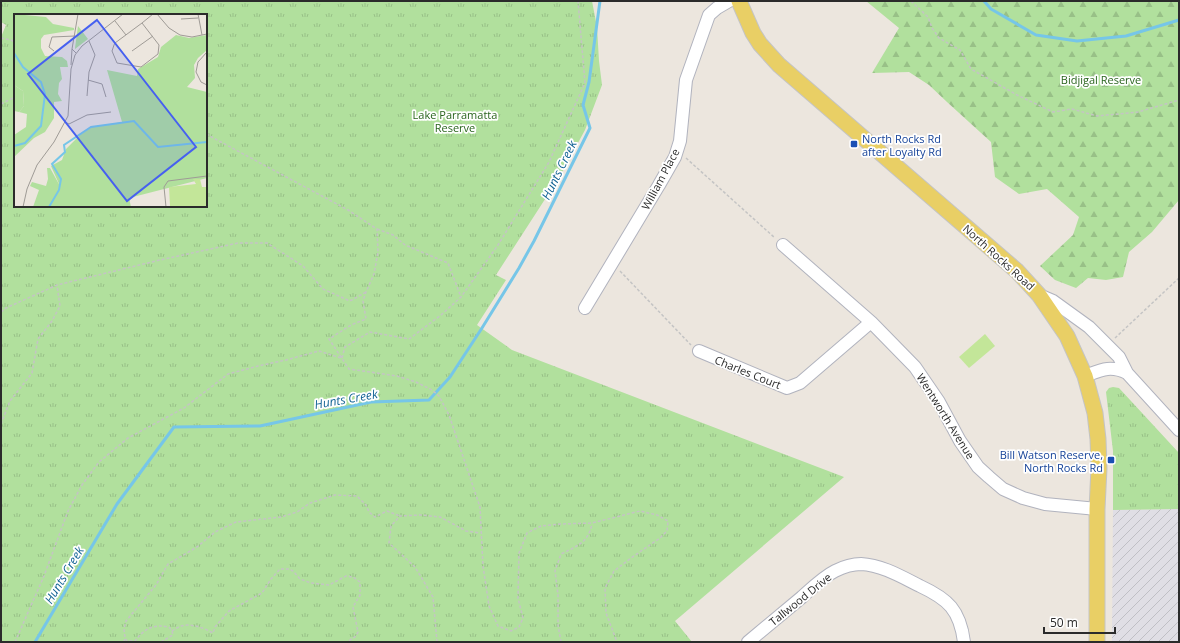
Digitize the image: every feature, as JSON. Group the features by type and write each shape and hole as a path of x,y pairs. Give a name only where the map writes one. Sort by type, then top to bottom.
{"main road":[{"name":"North Rocks Road","path":"739,1 760,44 779,65 1017,271 1039,295 1067,336 1085,376 1095,413 1098,439 1097,642"}],"street":[{"name":"William Place","path":"585,308 675,157 680,141 686,80 709,15 728,1"},
{"name":"Wentworth Avenue","path":"782,245 871,322 915,366 939,402 960,441 978,467 989,477 1003,488 1024,498 1045,504 1097,509"},
{"path":"1039,295 1053,301 1089,326 1119,357 1127,373 1179,430"},
{"name":"Charles Court","path":"699,351 787,388 800,383 871,322"},
{"path":"1085,376 1102,369 1111,368 1120,369 1127,373"},
{"name":"Tallwood Drive","path":"748,642 825,577 843,567 853,564 861,564 886,570 941,596 958,616 964,642"}],"path":[{"path":"342,358 345,347 370,332 409,340 461,297 498,245 549,162 585,83 578,1"},
{"path":"911,1 928,16 932,28 939,38 960,50 971,69 1053,112 1072,109 1097,116 1138,112 1179,100"},
{"path":"1,38 14,42"},
{"path":"1,104 14,98"},
{"path":"207,135 348,210 377,230 393,235 405,245 448,262 461,297"},
{"path":"677,150 782,245"},
{"path":"377,230 378,252 374,274 363,301 366,320 351,325 329,339 348,369 397,376 416,382 439,396 449,415 480,507 480,532 483,566 489,606 498,626 511,631 519,627 523,618 518,598 519,553 527,533 541,526 592,523 640,511 657,515 668,521 667,531 660,538 614,571 605,588 606,613 617,642"},
{"path":"1,312 6,308 57,285 238,243 267,243 303,266 323,289 350,301 366,292"},
{"path":"612,262 684,338 699,351"},
{"path":"1113,339 1179,278"},
{"path":"1,424 10,401 32,373 38,339 52,321 60,306 57,285"},
{"path":"15,642 44,576 68,511 82,485 99,462 128,438 184,408 228,374 319,351 342,358"},
{"path":"124,642 124,629 126,621 156,585 168,564 197,547 215,532 236,522 282,517 297,512 310,503 335,495 357,496 366,505 369,512 375,516 387,511 400,516 421,515 440,517 466,531 480,532"},
{"path":"400,516 391,526 389,543 415,567 433,597 437,642"},
{"path":"561,642 558,625 558,595 555,571 561,554 584,541 590,532 592,523"},
{"path":"172,631 180,626 189,625 205,629 213,633 215,627 229,611 262,593 280,570 289,569 293,571 300,579 311,583 329,585 346,576 353,577 360,582 360,595 353,607 358,632 356,636 348,642"},
{"path":"125,638 127,642 135,641 142,632 155,626 170,627 173,635 161,642"}],"shaded area":[{"path":"1179,509 1179,642 1112,642 1113,510"}],"green space":[{"name":"Lake Parramatta Reserve","path":"1,1 592,1 597,27 602,85 585,130 560,176 496,275 506,280 477,325 512,350 844,477 675,621 692,642 1,642 1,37 6,25 1,22"},
{"name":"Bidjigal Reserve","path":"866,1 1179,1 1179,200 1152,232 1129,252 1123,277 1106,280 1088,278 1076,288 1055,280 1040,266 1073,235 1079,217 1047,189 1019,194 995,177 991,142 929,85 909,72 872,73 899,28"},
{"path":"985,334 995,346 969,368 959,357"},
{"path":"1109,388 1119,388 1179,453 1179,509 1113,510 1113,451 1106,392"}],"waterway":[{"name":"Hunts Creek","path":"35,642 117,504 174,427 260,426 371,402 429,400 450,377 519,268 590,128 583,105 589,82 600,1"},
{"path":"984,1 991,9 1036,35 1077,41 1126,36 1179,20"}],"place":[{"name":"North Rocks Rd after Loyalty Rd","path":"854,144"},
{"name":"Bill Watson Reserve, North Rocks Rd","path":"1111,460"}]}
